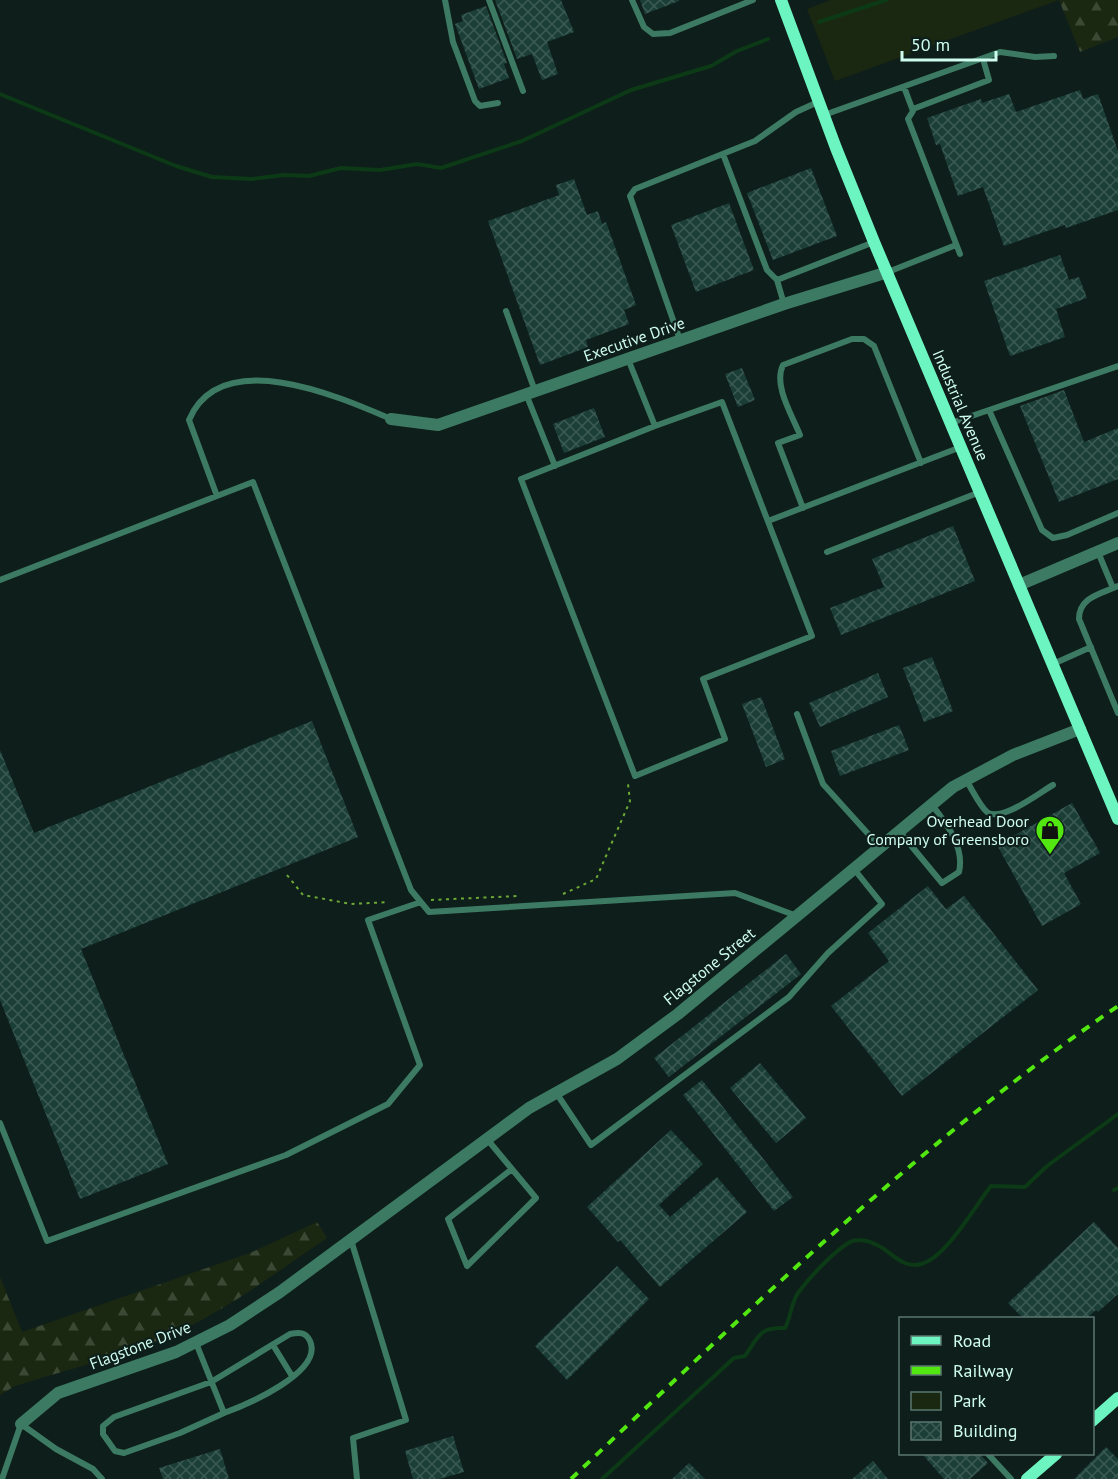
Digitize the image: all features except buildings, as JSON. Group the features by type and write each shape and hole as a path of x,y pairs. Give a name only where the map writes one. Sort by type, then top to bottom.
{"main road":[{"name":"Industrial Avenue","path":"781,0 818,102 874,242 1118,819"},
{"path":"1094,1419 1118,1398"},
{"path":"1028,1479 1055,1455"}],"street":[{"name":"Executive Drive","path":"391,419 438,425 784,304 888,272"},
{"path":"1019,585 1118,543"},
{"name":"Flagstone Street","path":"356,1237 529,1108 557,1094 634,1046 899,831 966,780 1013,754 1080,729"},
{"name":"Flagstone Drive","path":"21,1424 58,1393 176,1352 196,1342 255,1309 356,1237"}],"lane":[{"path":"445,0 453,42 475,101 480,106 498,103"},
{"path":"489,0 523,92"},
{"path":"632,0 644,27 653,34 670,33 753,0"},
{"path":"823,115 1000,52 1035,57 1054,56"},
{"path":"960,254 908,120 913,109 989,80 983,59"},
{"path":"904,87 913,109"},
{"path":"680,340 630,196 634,189 755,141 796,112 818,102"},
{"path":"723,154 766,270 777,280 784,304"},
{"path":"777,280 874,242"},
{"path":"888,272 957,245"},
{"path":"506,310 555,466"},
{"path":"803,508 778,443 800,435 780,384 779,372 783,364 852,339 864,339 874,346 921,463"},
{"path":"628,359 655,426"},
{"path":"951,423 1118,366"},
{"path":"217,496 189,420 196,404 216,391 241,381 261,379 343,398 391,419"},
{"path":"722,402 812,636 703,679 725,739 635,776 521,479 555,466 722,402"},
{"path":"989,410 1042,530 1053,538 1067,535 1118,513"},
{"path":"768,521 961,447"},
{"path":"0,580 253,482 411,890 429,912 735,892 797,916"},
{"path":"827,552 980,492"},
{"path":"1098,551 1116,587 1083,604 1079,619 1118,713"},
{"path":"1053,664 1091,647"},
{"path":"797,714 823,784 880,847"},
{"path":"966,780 987,812 997,815 1009,812 1053,785"},
{"path":"899,831 942,883 953,878 959,872 960,857 950,829 932,805"},
{"path":"557,1094 591,1145 789,997 822,959 882,904 854,869"},
{"path":"0,1123 47,1241 286,1155 388,1104 420,1065 368,920 421,901"},
{"path":"487,1139 512,1169 536,1198 467,1266 448,1219 512,1169"},
{"path":"356,1237 406,1420 353,1438 357,1479"},
{"path":"296,1332 303,1333 310,1342 311,1358 292,1376 263,1396 180,1433 124,1453 115,1451 103,1434 103,1426 114,1417 211,1382 296,1332"},
{"path":"196,1342 224,1413"},
{"path":"273,1344 292,1376"},
{"path":"2,1479 21,1424 56,1449 93,1469 102,1479"},
{"path":"989,1455 1011,1479"}],"path":[{"path":"552,894 564,894 596,879 630,801 628,784"},
{"path":"287,875 303,895 351,904 398,902"},
{"path":"421,901 528,895"}],"green space":[{"path":"831,0 1059,0 835,81 807,9"},
{"path":"1059,0 1118,0 1118,37 1080,52"},
{"path":"317,1222 327,1238 257,1286 203,1319 143,1346 15,1386 0,1395 0,1277 22,1332 250,1253"}],"waterway":[{"path":"819,22 886,0"},
{"path":"0,94 176,166 212,177 252,179 284,175 309,176 341,168 380,170 417,164 441,168 522,141 631,90 711,66 737,51 768,39"},
{"path":"602,1479 734,1358 745,1356 761,1334 770,1329 785,1328 798,1293 822,1265 844,1246 853,1241 864,1240 877,1245 908,1264 921,1264 931,1260 950,1242 991,1186 1025,1187 1047,1166 1118,1114"},
{"path":"1114,1190 1118,1188"}],"railway":[{"path":"571,1479 702,1354 903,1172 1044,1059 1118,1006"}],"place":[{"name":"Overhead Door Company of Greensboro","path":"1050,856"}]}
